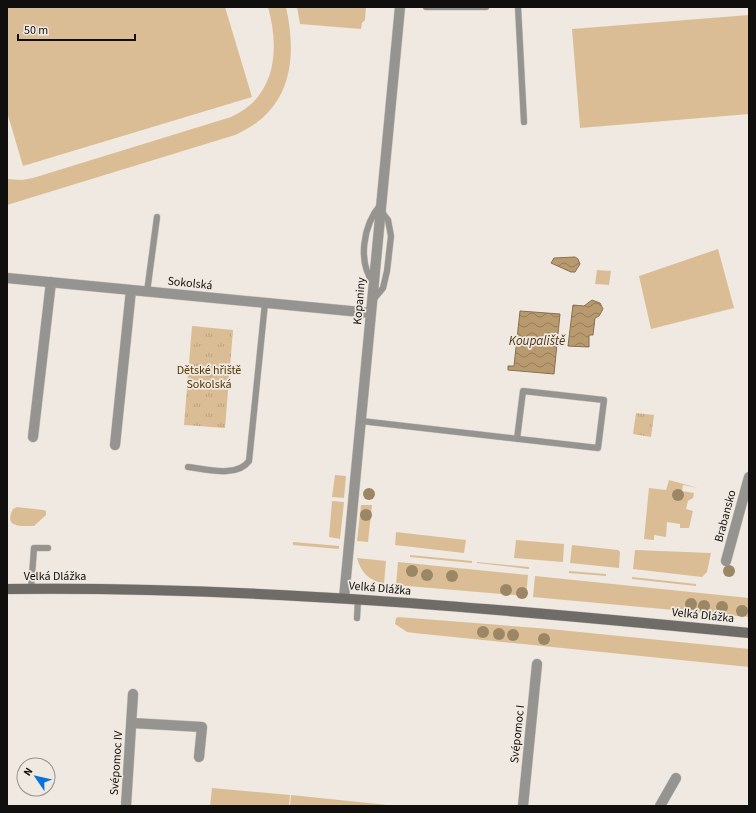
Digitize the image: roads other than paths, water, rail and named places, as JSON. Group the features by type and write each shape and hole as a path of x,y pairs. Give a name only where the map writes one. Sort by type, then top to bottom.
{"street":[{"name":"Kopaniny","path":"344,598 400,7"},
{"name":"Sokolská","path":"7,278 371,313"},
{"path":"33,437 51,282"},
{"path":"115,445 131,290"},
{"name":"Brabansko","path":"726,561 749,478"},
{"name":"Velká Dlážka","path":"7,589 173,591 344,598 544,614 749,633"},
{"name":"Svépomoc I","path":"523,806 537,664"},
{"name":"Svépomoc IV","path":"126,806 133,694"},
{"name":"Svépomoc IV","path":"132,723 202,728 199,758"},
{"path":"660,806 676,778"}],"lane":[{"path":"426,7 486,7"},
{"path":"518,7 524,122"},
{"path":"372,301 383,288 387,271 391,236 388,220 381,207"},
{"path":"148,292 157,218"},
{"path":"188,467 231,471 242,468 249,461 265,303"},
{"path":"361,421 517,439 598,448 604,400 523,391 517,439"},
{"path":"31,589 34,548 48,548"},
{"path":"356,618 358,600"}],"water":[{"path":"575,257 578,259 580,264 575,272 571,272 551,263 554,258"},
{"path":"592,300 600,303 603,309 599,316 595,318 593,335 589,335 589,347 568,346 573,305 584,306"},
{"name":"Koupaliště","path":"520,311 560,314 554,374 508,370 508,366 514,366"}],"park label":[{"name":"Dětské hřiště Sokolská","path":"209,377"}]}
